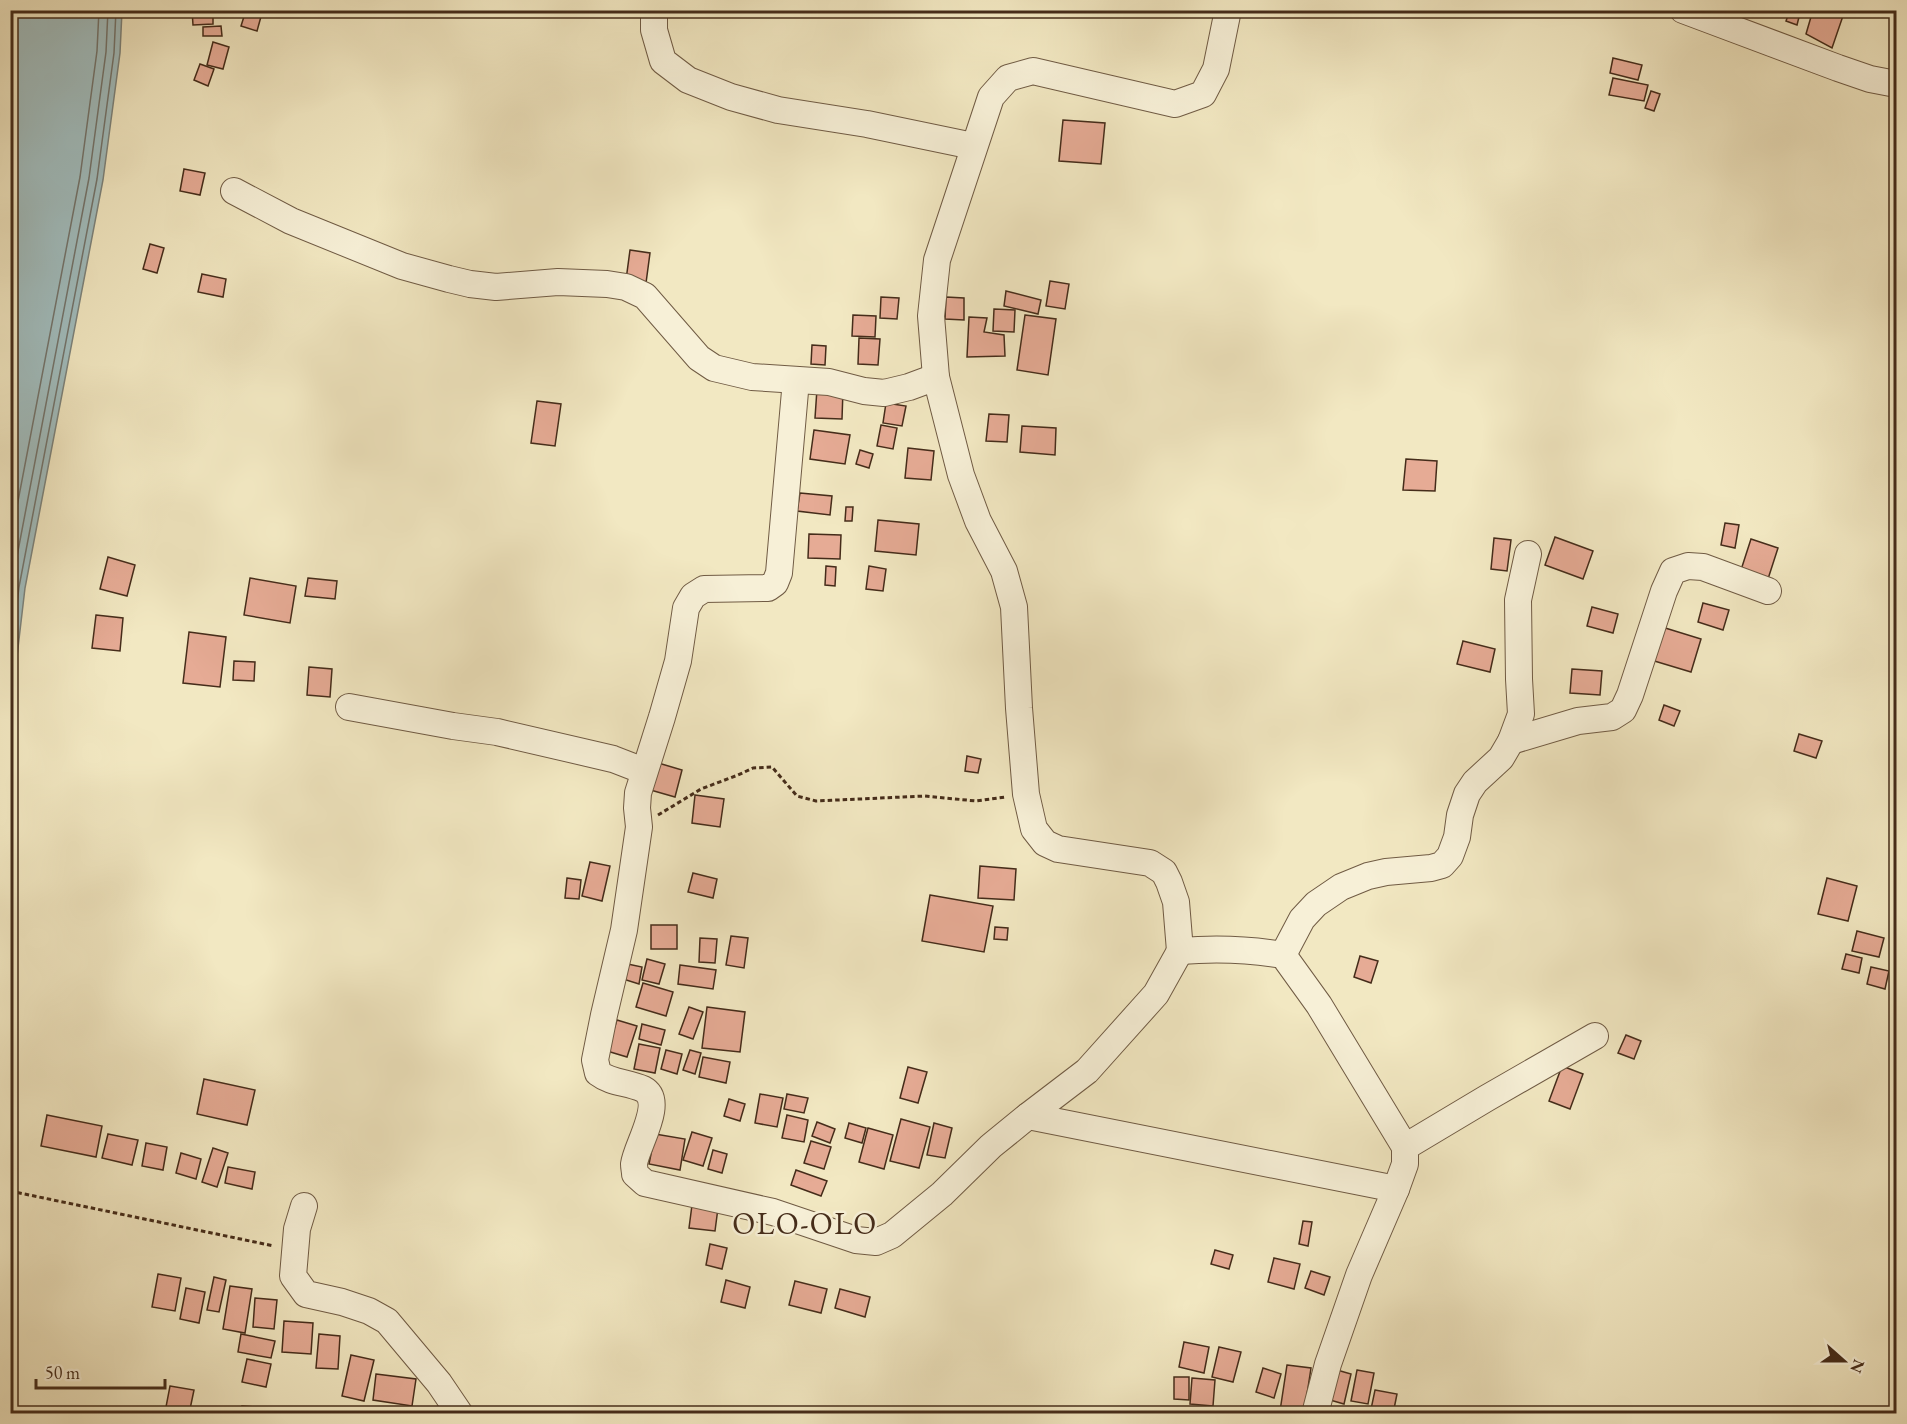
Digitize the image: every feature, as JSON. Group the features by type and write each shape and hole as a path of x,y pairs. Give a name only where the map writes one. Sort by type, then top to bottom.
{"street":[{"path":"654,10 654,30 663,61 688,80 731,97 778,110 867,124 973,146"},
{"path":"796,380 779,573 776,583 768,588 704,589 693,596 686,608 678,661 638,793 639,828 624,930 595,1060 598,1073 604,1078 643,1089 649,1094 652,1102 651,1113 634,1164 635,1174 645,1183 773,1212 856,1240 876,1242 892,1235 925,1208 991,1146 1087,1071 1156,994 1180,951 1176,902 1164,872 1150,863 1058,849 1045,843 1034,829 1026,794 1014,607 1004,571 978,521 961,475 936,377 931,316 937,260 973,146 991,97 1008,78 1033,71 1175,104 1203,94 1216,69 1228,10"},
{"path":"1683,10 1838,68 1870,79 1896,84"},
{"path":"234,190 291,221 402,266 470,284 496,287 558,282 626,287 645,296 699,358 714,368 752,377 829,382 864,391 884,393 936,377"},
{"path":"1283,956 1302,920 1316,904 1341,887 1368,876 1386,872 1442,865 1450,856 1467,794 1475,782 1501,758 1511,741 1521,714 1518,600 1528,554"},
{"path":"1511,741 1578,721 1612,717 1623,710 1664,591 1673,572 1688,566 1703,567 1768,591"},
{"path":"349,707 497,732 613,759 644,771"},
{"path":"1180,951 1205,948 1251,950 1283,956 1319,1005 1406,1147 1405,1164 1359,1275 1328,1364 1314,1413"},
{"path":"1406,1147 1595,1036"},
{"path":"1028,1116 1396,1189"},
{"path":"304,1206 297,1229 293,1276 306,1294 342,1302 369,1311 387,1321 439,1383 460,1413"}],"path":[{"path":"639,828 701,789 753,768 772,767 797,796 816,801 925,796 976,801 1026,794"},
{"path":"10,1191 297,1250"}],"water":[{"path":"11,10 122,11 120,53 103,180 25,588 12,699 11,754"}],"building":[{"path":"192,10 213,10 213,24 193,25"},
{"path":"246,10 262,13 257,31 241,26"},
{"path":"1790,10 1800,13 1797,25 1786,21"},
{"path":"1813,10 1845,10 1832,48 1806,34"},
{"path":"221,26 222,36 203,36 203,27"},
{"path":"213,42 229,47 223,69 207,65"},
{"path":"1613,58 1642,65 1638,80 1610,73"},
{"path":"200,64 214,69 208,86 194,80"},
{"path":"1613,78 1648,85 1644,101 1609,95"},
{"path":"1651,91 1660,94 1654,111 1645,108"},
{"path":"1063,120 1105,123 1101,164 1059,161"},
{"path":"184,169 205,173 200,195 180,191"},
{"path":"150,244 164,248 157,273 143,269"},
{"path":"630,250 650,253 646,283 626,280"},
{"path":"202,274 226,279 223,297 198,292"},
{"path":"1050,281 1069,284 1065,309 1046,306"},
{"path":"1006,291 1041,300 1038,314 1004,306"},
{"path":"881,297 899,298 897,319 880,318"},
{"path":"946,297 964,298 964,320 945,319"},
{"path":"994,309 1015,310 1014,332 993,331"},
{"path":"853,315 876,316 875,337 852,336"},
{"path":"1025,315 1056,319 1048,375 1017,370"},
{"path":"969,317 987,318 984,332 1004,335 1005,356 967,357"},
{"path":"859,338 880,339 878,365 858,364"},
{"path":"812,345 826,346 825,365 811,364"},
{"path":"817,389 843,390 842,419 815,418"},
{"path":"537,401 561,404 555,446 531,443"},
{"path":"886,403 906,406 902,426 883,423"},
{"path":"989,414 1009,415 1007,442 986,441"},
{"path":"881,425 897,428 893,449 877,446"},
{"path":"1022,426 1056,428 1055,455 1020,452"},
{"path":"814,430 850,435 845,464 810,459"},
{"path":"908,448 934,451 931,480 905,478"},
{"path":"860,450 873,454 869,468 856,464"},
{"path":"1406,459 1437,461 1435,491 1403,490"},
{"path":"800,493 832,496 830,515 797,511"},
{"path":"846,507 853,507 852,521 845,521"},
{"path":"878,520 919,524 916,555 875,551"},
{"path":"1725,523 1739,525 1735,548 1721,545"},
{"path":"809,534 841,535 840,559 808,558"},
{"path":"1555,537 1593,551 1583,579 1545,565"},
{"path":"1494,538 1511,540 1507,571 1491,569"},
{"path":"1751,539 1778,548 1767,582 1740,573"},
{"path":"108,557 135,565 127,596 100,589"},
{"path":"826,566 836,567 835,586 825,585"},
{"path":"869,566 886,569 883,591 866,589"},
{"path":"250,578 296,586 290,623 244,615"},
{"path":"308,578 337,581 335,599 305,596"},
{"path":"1703,603 1729,610 1723,630 1698,622"},
{"path":"1592,607 1618,614 1613,633 1587,626"},
{"path":"96,615 123,618 120,651 92,648"},
{"path":"1662,627 1701,639 1691,672 1651,660"},
{"path":"189,632 226,637 220,687 183,683"},
{"path":"1463,641 1495,649 1490,672 1457,664"},
{"path":"234,661 255,662 254,681 233,680"},
{"path":"309,667 332,669 330,697 307,695"},
{"path":"1572,669 1602,671 1600,695 1570,693"},
{"path":"1664,705 1680,711 1674,726 1659,720"},
{"path":"1799,734 1822,741 1816,758 1794,751"},
{"path":"967,756 981,759 978,773 965,771"},
{"path":"655,762 682,770 675,797 647,789"},
{"path":"695,795 724,799 720,827 692,823"},
{"path":"590,862 610,866 602,901 582,896"},
{"path":"980,866 1016,869 1014,900 978,898"},
{"path":"693,873 717,879 713,898 688,892"},
{"path":"567,878 581,880 579,899 565,898"},
{"path":"1827,878 1857,886 1848,921 1818,914"},
{"path":"930,895 993,906 984,952 922,941"},
{"path":"651,925 677,925 677,949 651,949"},
{"path":"995,927 1008,928 1007,940 994,939"},
{"path":"1857,931 1884,938 1879,957 1852,951"},
{"path":"731,936 748,938 744,968 726,965"},
{"path":"700,938 717,939 715,963 699,962"},
{"path":"1846,954 1862,958 1859,973 1842,969"},
{"path":"1360,956 1378,961 1371,983 1354,977"},
{"path":"647,959 665,964 659,984 642,980"},
{"path":"623,963 642,967 639,984 623,979"},
{"path":"680,965 716,970 713,989 678,984"},
{"path":"1871,967 1889,971 1885,989 1867,984"},
{"path":"643,983 673,992 666,1016 636,1007"},
{"path":"689,1007 703,1012 693,1039 679,1034"},
{"path":"707,1007 745,1012 740,1052 702,1048"},
{"path":"617,1020 637,1026 627,1057 607,1051"},
{"path":"642,1024 665,1030 661,1045 639,1039"},
{"path":"1626,1035 1641,1041 1634,1059 1618,1053"},
{"path":"639,1044 660,1048 655,1073 634,1069"},
{"path":"666,1050 682,1054 677,1074 661,1069"},
{"path":"690,1050 701,1053 695,1074 683,1070"},
{"path":"703,1057 730,1062 726,1083 699,1077"},
{"path":"1562,1066 1583,1074 1570,1109 1549,1101"},
{"path":"908,1067 927,1072 918,1103 900,1098"},
{"path":"204,1079 255,1090 247,1125 197,1114"},
{"path":"760,1094 783,1098 777,1127 755,1123"},
{"path":"787,1094 808,1098 804,1113 784,1109"},
{"path":"729,1099 745,1104 740,1121 724,1116"},
{"path":"47,1115 102,1126 96,1157 41,1146"},
{"path":"787,1115 808,1120 804,1142 782,1138"},
{"path":"901,1119 930,1127 919,1168 890,1161"},
{"path":"817,1122 835,1129 830,1143 812,1136"},
{"path":"849,1123 866,1128 862,1143 845,1138"},
{"path":"934,1123 952,1128 945,1158 927,1155"},
{"path":"868,1128 893,1135 884,1169 859,1162"},
{"path":"692,1132 712,1138 703,1166 683,1160"},
{"path":"108,1134 138,1140 132,1165 102,1158"},
{"path":"655,1134 685,1139 680,1170 649,1164"},
{"path":"811,1141 831,1147 824,1169 804,1163"},
{"path":"146,1143 167,1147 163,1170 142,1166"},
{"path":"213,1148 228,1153 217,1187 202,1182"},
{"path":"713,1150 727,1154 722,1173 708,1169"},
{"path":"181,1153 201,1159 196,1179 176,1173"},
{"path":"228,1167 255,1172 252,1189 225,1183"},
{"path":"796,1170 827,1181 821,1196 791,1185"},
{"path":"692,1205 718,1208 715,1231 689,1228"},
{"path":"1303,1221 1312,1222 1308,1246 1299,1244"},
{"path":"710,1244 727,1248 722,1269 706,1265"},
{"path":"1215,1250 1233,1255 1229,1269 1211,1264"},
{"path":"1274,1258 1300,1264 1294,1289 1268,1282"},
{"path":"1311,1271 1330,1277 1324,1295 1305,1288"},
{"path":"158,1274 181,1278 175,1311 152,1307"},
{"path":"214,1277 226,1280 219,1312 207,1310"},
{"path":"726,1280 750,1287 745,1308 721,1302"},
{"path":"795,1281 827,1289 821,1313 789,1305"},
{"path":"230,1286 252,1289 245,1333 223,1329"},
{"path":"186,1288 205,1292 199,1323 180,1319"},
{"path":"840,1289 870,1297 865,1317 835,1308"},
{"path":"255,1298 277,1300 274,1329 253,1327"},
{"path":"284,1321 313,1323 311,1354 282,1352"},
{"path":"241,1334 275,1341 271,1358 238,1352"},
{"path":"319,1334 340,1336 338,1369 316,1368"},
{"path":"1184,1342 1209,1347 1204,1373 1179,1367"},
{"path":"1219,1347 1241,1352 1233,1382 1212,1377"},
{"path":"351,1355 374,1360 364,1401 342,1396"},
{"path":"247,1359 271,1364 266,1387 242,1382"},
{"path":"1287,1365 1311,1368 1304,1414 1280,1411"},
{"path":"1263,1368 1281,1374 1274,1398 1256,1392"},
{"path":"1337,1370 1351,1374 1344,1404 1330,1400"},
{"path":"1357,1370 1374,1373 1368,1404 1351,1401"},
{"path":"376,1374 416,1379 412,1406 373,1400"},
{"path":"1174,1377 1189,1377 1189,1400 1174,1399"},
{"path":"1192,1378 1215,1380 1213,1406 1190,1404"},
{"path":"170,1386 194,1390 189,1414 165,1412"},
{"path":"1375,1390 1397,1394 1393,1414 1370,1414"},
{"path":"242,1406 273,1408 273,1414 242,1414"}],"district":[{"name":"OLO-OLO","path":"805,1223"}]}
